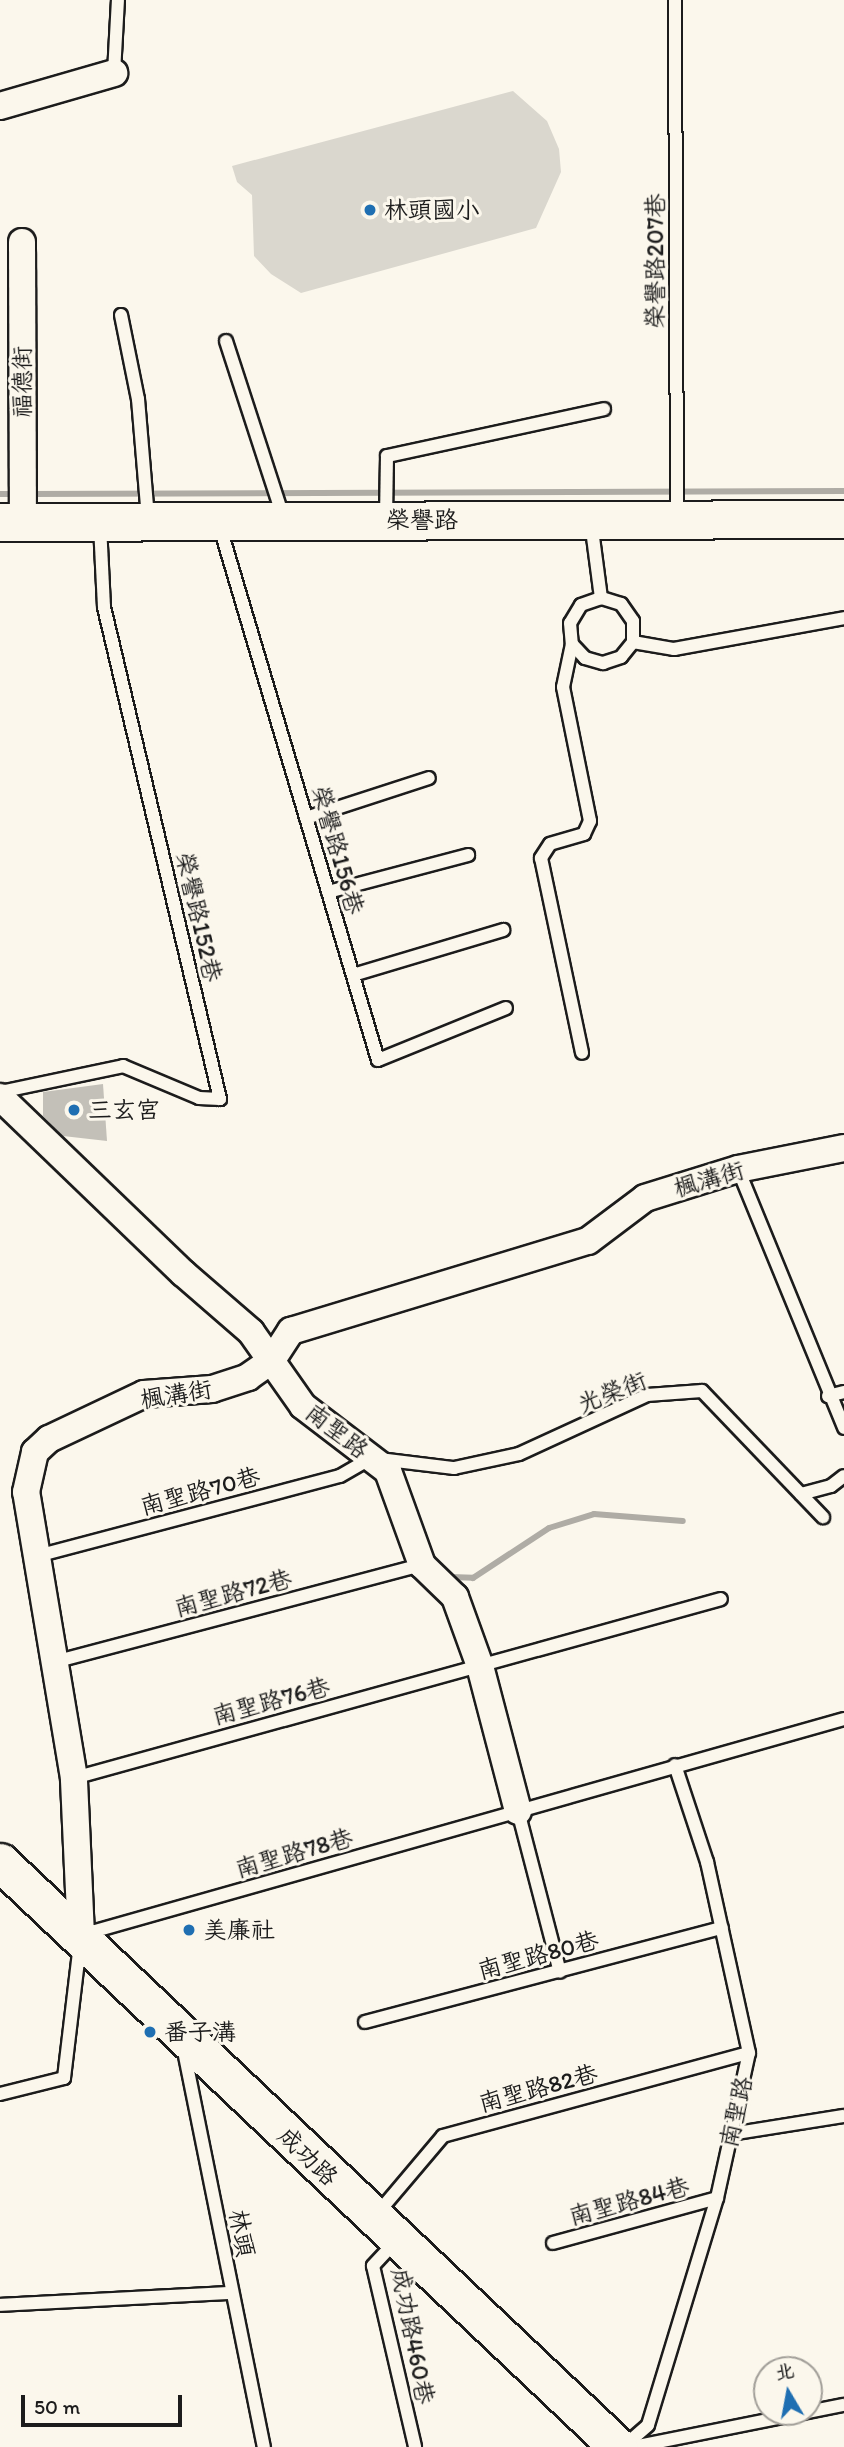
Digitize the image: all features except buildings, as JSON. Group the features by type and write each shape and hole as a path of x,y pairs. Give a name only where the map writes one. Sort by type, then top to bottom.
{"street":[{"path":"0,106 114,73"},
{"name":"福德街","path":"11,522 22,242"},
{"name":"榮譽路","path":"11,522 100,519 844,519"},
{"name":"南聖路","path":"0,1097 183,1273 251,1332 303,1406 388,1471 422,1565 455,1597 480,1665 518,1811"},
{"name":"楓溝街","path":"81,1935 74,1778 26,1492 36,1452 48,1439 144,1394 212,1390 248,1377 272,1360 291,1331 536,1261 588,1241 645,1198 738,1169 844,1148"},
{"name":"成功路","path":"0,1862 81,1935 107,1966 618,2447"}],"lane":[{"path":"114,73 118,0"},
{"name":"榮譽路207巷","path":"675,0 677,521"},
{"path":"121,315 138,398 148,519"},
{"path":"226,341 284,520"},
{"path":"386,520 387,456 604,409"},
{"name":"榮譽路152巷","path":"0,1092 123,1066 199,1098 220,1099 104,607 100,519"},
{"name":"榮譽路156巷","path":"218,520 378,1060 506,1008"},
{"path":"591,521 601,598"},
{"path":"572,644 585,658 603,663 621,657 633,642 633,621 621,604 601,598 582,605 570,623 572,644 563,687 590,821 584,834 550,844 541,858 582,1053"},
{"path":"633,642 674,649 844,618"},
{"path":"306,818 429,778"},
{"path":"328,892 468,855"},
{"path":"353,975 503,930"},
{"path":"738,1169 828,1396 844,1428"},
{"name":"光榮街","path":"371,1458 454,1468 519,1454 647,1395 702,1391 823,1517"},
{"path":"828,1396 844,1392"},
{"name":"南聖路70巷","path":"37,1556 340,1476 371,1458"},
{"path":"801,1494 831,1486 844,1476"},
{"name":"南聖路72巷","path":"54,1662 422,1565"},
{"name":"南聖路76巷","path":"74,1778 721,1599"},
{"name":"南聖路78巷","path":"81,1935 844,1719"},
{"name":"南聖路","path":"624,2447 648,2425 717,2198 749,2053 707,1862 675,1765"},
{"path":"518,1811 560,1972"},
{"name":"南聖路80巷","path":"365,2022 722,1928"},
{"path":"0,2094 64,2078 81,1935"},
{"name":"林頭","path":"175,2028 191,2070 232,2293 264,2447"},
{"name":"南聖路82巷","path":"385,2230 443,2136 749,2053"},
{"path":"731,2134 844,2116"},
{"name":"南聖路84巷","path":"553,2243 717,2198"},
{"name":"成功路460巷","path":"385,2230 373,2266 415,2447"},
{"path":"0,2305 232,2293"},
{"path":"634,2447 844,2405"}],"shaded area":[{"path":"513,91 547,121 559,149 561,172 536,228 301,293 271,274 254,256 252,195 237,182 232,166"}],"waterway":[{"path":"30,494 844,491"},
{"path":"0,494 16,494"},
{"path":"450,1577 473,1578 549,1528 594,1514 683,1521"}],"place":[{"name":"林頭國小","path":"370,210"},
{"name":"三玄宮","path":"74,1110"},
{"name":"美廉社","path":"189,1930"},
{"name":"番子溝","path":"150,2032"}]}
